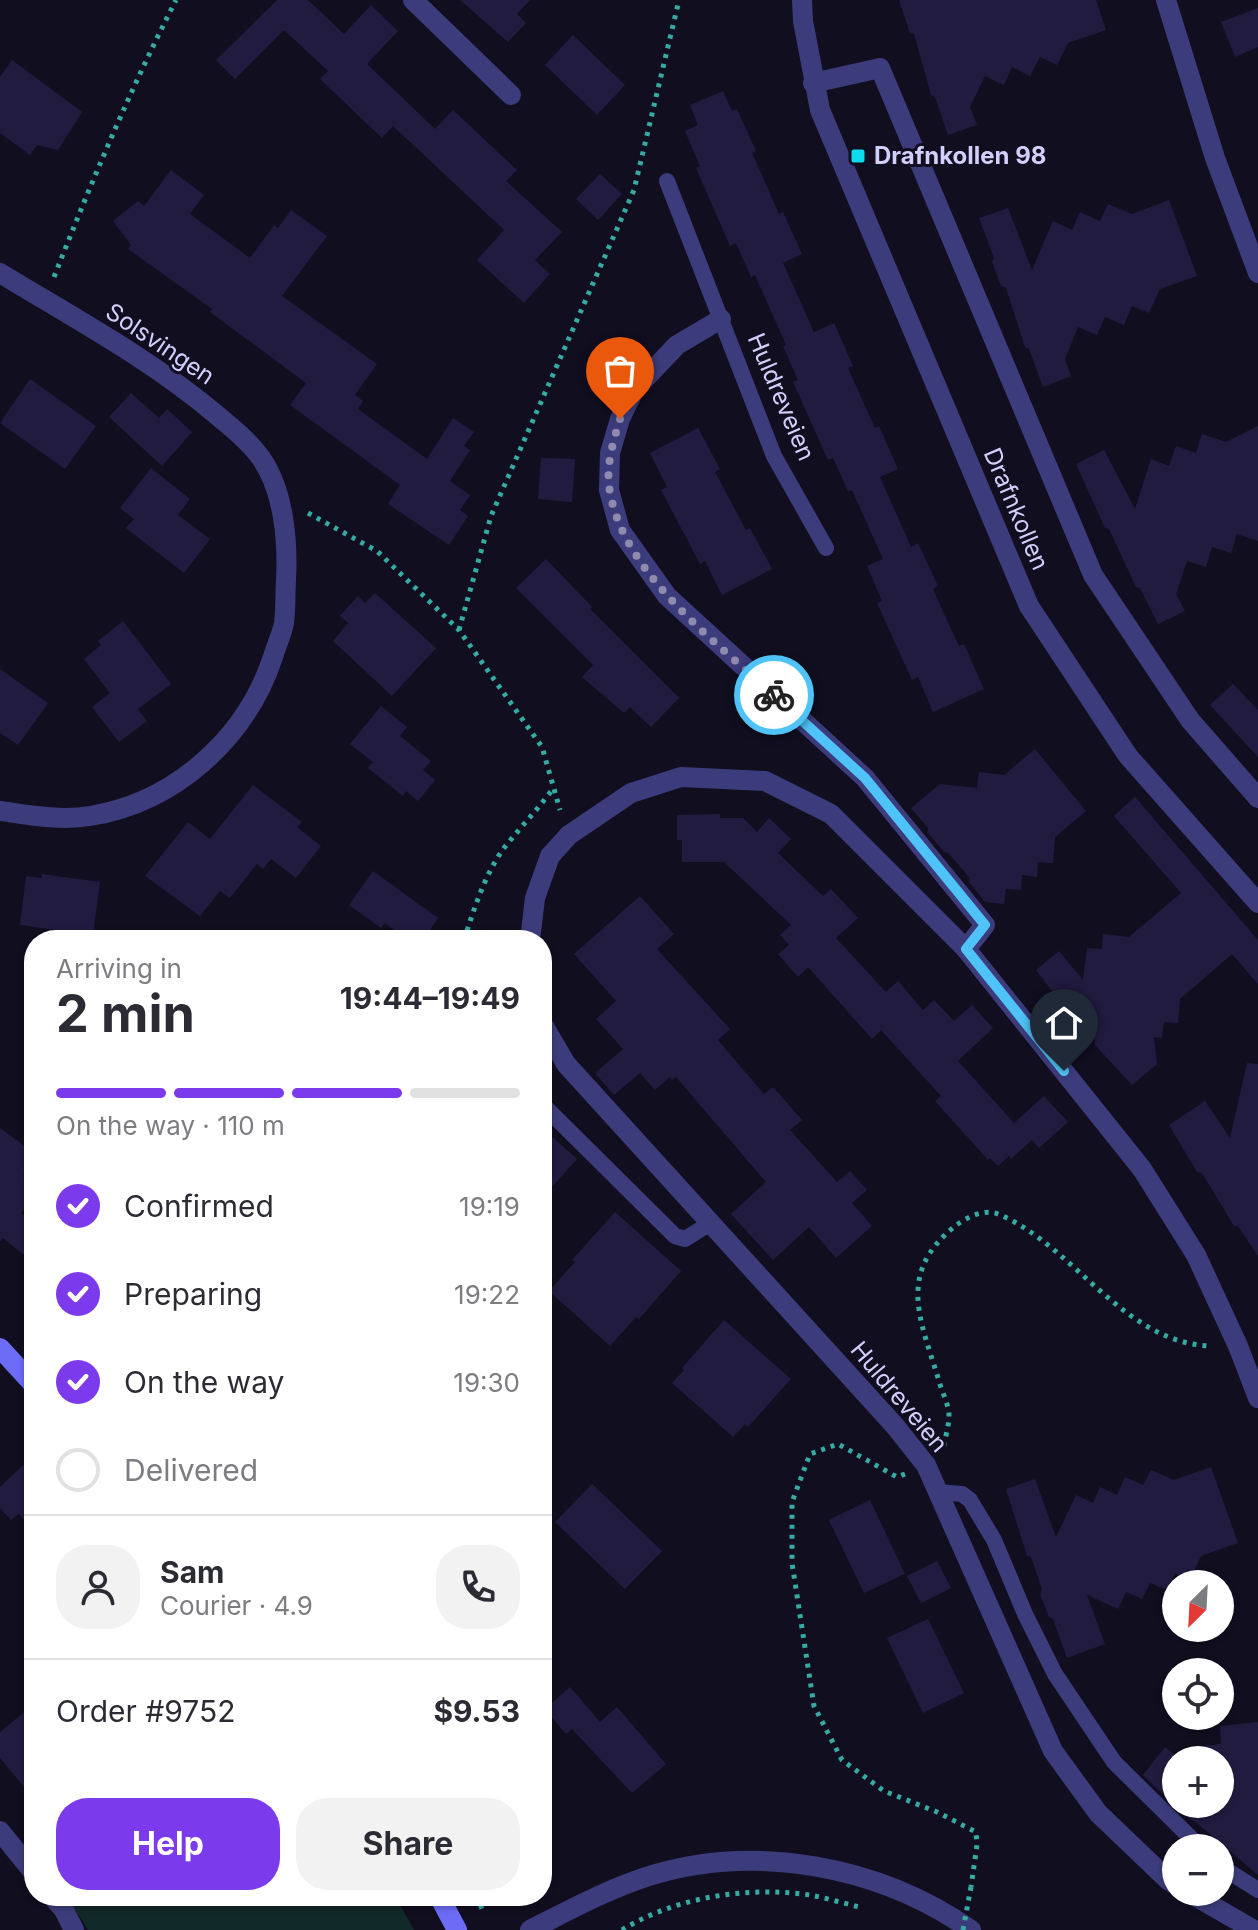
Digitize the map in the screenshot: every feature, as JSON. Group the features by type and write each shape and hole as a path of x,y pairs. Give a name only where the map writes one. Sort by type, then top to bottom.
{"main road":[{"path":"0,1348 24,1374"},
{"path":"444,1906 457,1930"}],"street":[{"path":"413,0 511,95"},
{"name":"Drafnkollen","path":"802,0 813,83 820,110 1029,606 1128,756 1258,903"},
{"path":"1166,0 1215,158 1258,273"},
{"name":"Drafnkollen","path":"813,83 880,68 1093,575 1190,720 1258,798"},
{"name":"Solsvingen","path":"0,273 180,383 247,441 262,459 279,497 287,566 284,624 262,689 236,729 202,764 175,783 126,808 88,817 0,811"},
{"name":"Huldreveien","path":"721,319 677,345 634,390 620,419 610,453 609,490 620,530 667,596 865,778 985,925 966,949"},
{"path":"531,930 535,898 550,856 569,835 631,793 681,777 765,781 831,814 966,949 1142,1169 1196,1255 1258,1398"},
{"name":"Huldreveien","path":"552,1040 566,1064 895,1426 926,1465 1053,1751 1098,1813 1162,1872"},
{"path":"0,1831 24,1861"},
{"path":"530,1930 647,1877 691,1866 737,1861 821,1866 908,1892 946,1912 971,1930"},
{"path":"61,1906 74,1930"},
{"path":"1212,1906 1254,1930"}],"lane":[{"path":"667,181 721,319"},
{"name":"Huldreveien","path":"721,319 774,456 826,548"},
{"path":"552,1114 675,1236 685,1239 709,1224"},
{"path":"938,1492 962,1494 970,1500 994,1540 1025,1614 1055,1674 1114,1762 1187,1834"},
{"path":"1234,1875 1258,1890"}],"path":[{"path":"45,300 99,163 176,0"},
{"path":"459,630 491,516 634,190 679,0"},
{"path":"279,497 377,551 459,630 542,747 552,789 536,813 503,850 477,902 467,930"},
{"path":"963,1930 971,1887"},
{"path":"622,1930 642,1917 692,1901 752,1893 809,1895 863,1907"},
{"path":"481,1906 483,1911"}],"green space":[{"path":"73,1906 401,1906 414,1930 88,1930"}],"building":[{"path":"277,0 308,0 344,34 371,5 398,31 367,64 435,129 453,110 517,170 506,181 562,232 535,260 550,274 524,303 477,260 504,230 393,126 382,138 320,79 328,71 284,30 235,79 216,60"},
{"path":"460,0 530,0 517,14 526,23 508,42"},
{"path":"899,0 1096,0 1106,30 1068,43 1057,65 1040,57 1030,76 1012,67 1004,85 985,76 970,107 977,125 948,135 935,97 931,95 914,34 910,33"},
{"path":"1258,8 1258,47 1235,57 1221,22"},
{"path":"573,35 625,85 597,115 545,65"},
{"path":"12,60 82,112 58,150 37,145 30,155 0,133 0,77"},
{"path":"723,91 732,111 737,109 756,151 752,153 779,214 783,212 802,254 783,263 814,332 834,323 853,366 848,368 875,428 879,426 898,469 880,477 911,547 918,543 938,586 933,589 946,618 959,646 964,644 984,689 933,712 918,677 912,680 877,603 882,601 867,566 883,559 852,490 848,491 833,458 828,460 793,382 798,380 783,346 786,345 755,275 751,277 736,243 730,246 696,168 700,166 685,131 698,125 690,105"},
{"path":"171,170 204,195 190,214 250,258 274,225 278,228 291,210 327,236 282,296 377,364 355,395 363,401 358,409 427,459 453,418 474,432 464,446 470,450 450,481 470,495 460,510 468,516 449,545 388,504 400,485 290,405 306,383 210,312 212,309 128,249 131,245 113,221 138,201 144,206"},
{"path":"600,174 622,194 598,220 576,199"},
{"path":"1169,200 1197,276 1160,289 1149,313 1132,306 1124,325 1105,317 1097,335 1078,327 1065,359 1071,376 1043,387 1029,349 1025,347 1006,288 1001,286 979,218 1008,208 1032,270 1053,221 1072,230 1080,212 1100,221 1108,204 1132,214"},
{"path":"30,379 96,426 65,469 0,423"},
{"path":"131,393 159,418 167,409 192,432 162,466 109,417"},
{"path":"1258,426 1258,541 1237,534 1231,553 1212,547 1206,567 1187,561 1176,594 1185,611 1158,624 1140,588 1136,587 1109,529 1105,528 1076,464 1104,450 1135,509 1151,459 1169,466 1176,446 1196,453 1202,434 1226,442"},
{"path":"698,428 720,469 715,472 746,530 750,528 772,569 722,595 705,561 700,564 661,490 667,487 650,453"},
{"path":"541,458 575,459 572,502 538,499"},
{"path":"151,468 190,499 178,515 210,539 184,573 126,528 134,519 120,508"},
{"path":"546,559 592,607 590,609 679,698 651,727 630,707 624,713 582,677 593,665 516,588"},
{"path":"375,593 436,648 392,696 333,641 348,623 340,616 358,596 365,603"},
{"path":"123,621 171,684 138,709 147,721 119,742 92,707 110,693 84,659 101,645 98,641"},
{"path":"0,669 48,703 18,745 0,733"},
{"path":"1233,684 1258,710 1258,757 1210,705"},
{"path":"381,706 407,727 400,736 431,761 423,770 435,780 418,801 406,791 403,796 368,768 373,762 350,744"},
{"path":"1035,749 1086,811 1055,837 1053,863 1038,862 1037,877 1022,875 1021,890 1006,889 1004,904 985,902 969,882 970,878 944,852 911,808 940,784 977,788 979,772 1004,775"},
{"path":"253,785 302,822 297,827 321,846 296,878 271,859 263,869 257,864 230,898 220,891 200,916 145,876 188,822 210,839"},
{"path":"1135,797 1258,940 1258,984 1232,954 1180,999 1178,1023 1164,1022 1162,1038 1154,1037 1157,1064 1132,1085 1095,1045 1095,1040 1069,1013 1036,970 1059,951 1083,980 1087,948 1102,949 1103,934 1129,937 1181,893 1114,816"},
{"path":"720,814 720,818 743,818 757,832 769,818 791,839 778,853 823,896 831,889 858,918 836,938 886,992 898,981 923,1010 934,1000 954,1021 972,1005 993,1028 958,1061 1014,1123 1044,1096 1068,1122 1039,1148 1032,1140 998,1166 990,1158 988,1160 935,1101 941,1096 881,1030 872,1039 808,967 798,977 778,954 789,945 780,935 791,925 724,862 682,862 682,840 677,840 677,815"},
{"path":"373,871 438,918 430,930 394,930 385,923 381,928 349,905"},
{"path":"42,874 100,882 94,930 56,930 20,925 26,876 42,878"},
{"path":"640,896 674,934 657,949 730,1029 718,1040 764,1094 773,1087 802,1120 790,1130 837,1182 850,1171 867,1190 852,1203 872,1226 836,1258 809,1227 773,1260 731,1214 766,1182 676,1077 672,1080 670,1077 655,1090 640,1073 614,1095 595,1073 623,1049 596,1019 616,1001 574,954"},
{"path":"1247,1063 1258,1064 1258,1256 1238,1226 1234,1226 1202,1173 1197,1172 1169,1125 1205,1101 1230,1138"},
{"path":"0,1128 24,1146 24,1209 21,1213 24,1215 24,1255 3,1238 0,1242"},
{"path":"552,1137 577,1159 552,1187"},
{"path":"615,1212 681,1271 639,1319 636,1317 610,1346 552,1294 552,1288 575,1262 572,1260"},
{"path":"724,1320 791,1379 748,1427 745,1424 733,1437 672,1383"},
{"path":"24,1464 24,1519 19,1514 11,1520 0,1508 0,1487"},
{"path":"1211,1467 1238,1543 1201,1556 1195,1570 1162,1570 1162,1588 1150,1583 1142,1599 1126,1592 1118,1609 1087,1595 1105,1644 1067,1658 1040,1594 1042,1589 1031,1557 1027,1556 1006,1489 1035,1479 1056,1537 1076,1495 1093,1503 1100,1487 1117,1495 1125,1477 1143,1485 1151,1470 1174,1480"},
{"path":"592,1484 662,1551 625,1589 555,1522"},
{"path":"870,1500 905,1574 864,1593 829,1520"},
{"path":"937,1561 951,1588 921,1603 907,1576"},
{"path":"928,1619 964,1693 923,1713 887,1638"},
{"path":"570,1687 600,1722 617,1707 666,1764 632,1793 572,1729 566,1734 552,1717 552,1703"},
{"path":"24,1712 24,1787 0,1758 0,1732"},
{"path":"1258,1722 1258,1875 1234,1855 1234,1834 1210,1834 1188,1818 1234,1818 1234,1746 1204,1746 1221,1744 1220,1730 1234,1730 1234,1725"},
{"path":"1162,1751 1162,1794 1143,1775"}],"way so far":[{"path":"620,419 610,453 609,490 620,530 667,596 774,695"}],"place":[{"name":"Drafnkollen 98","path":"858,156"}],"route":[{"path":"774,695 865,778 985,925 966,949 1064,1071"}]}
